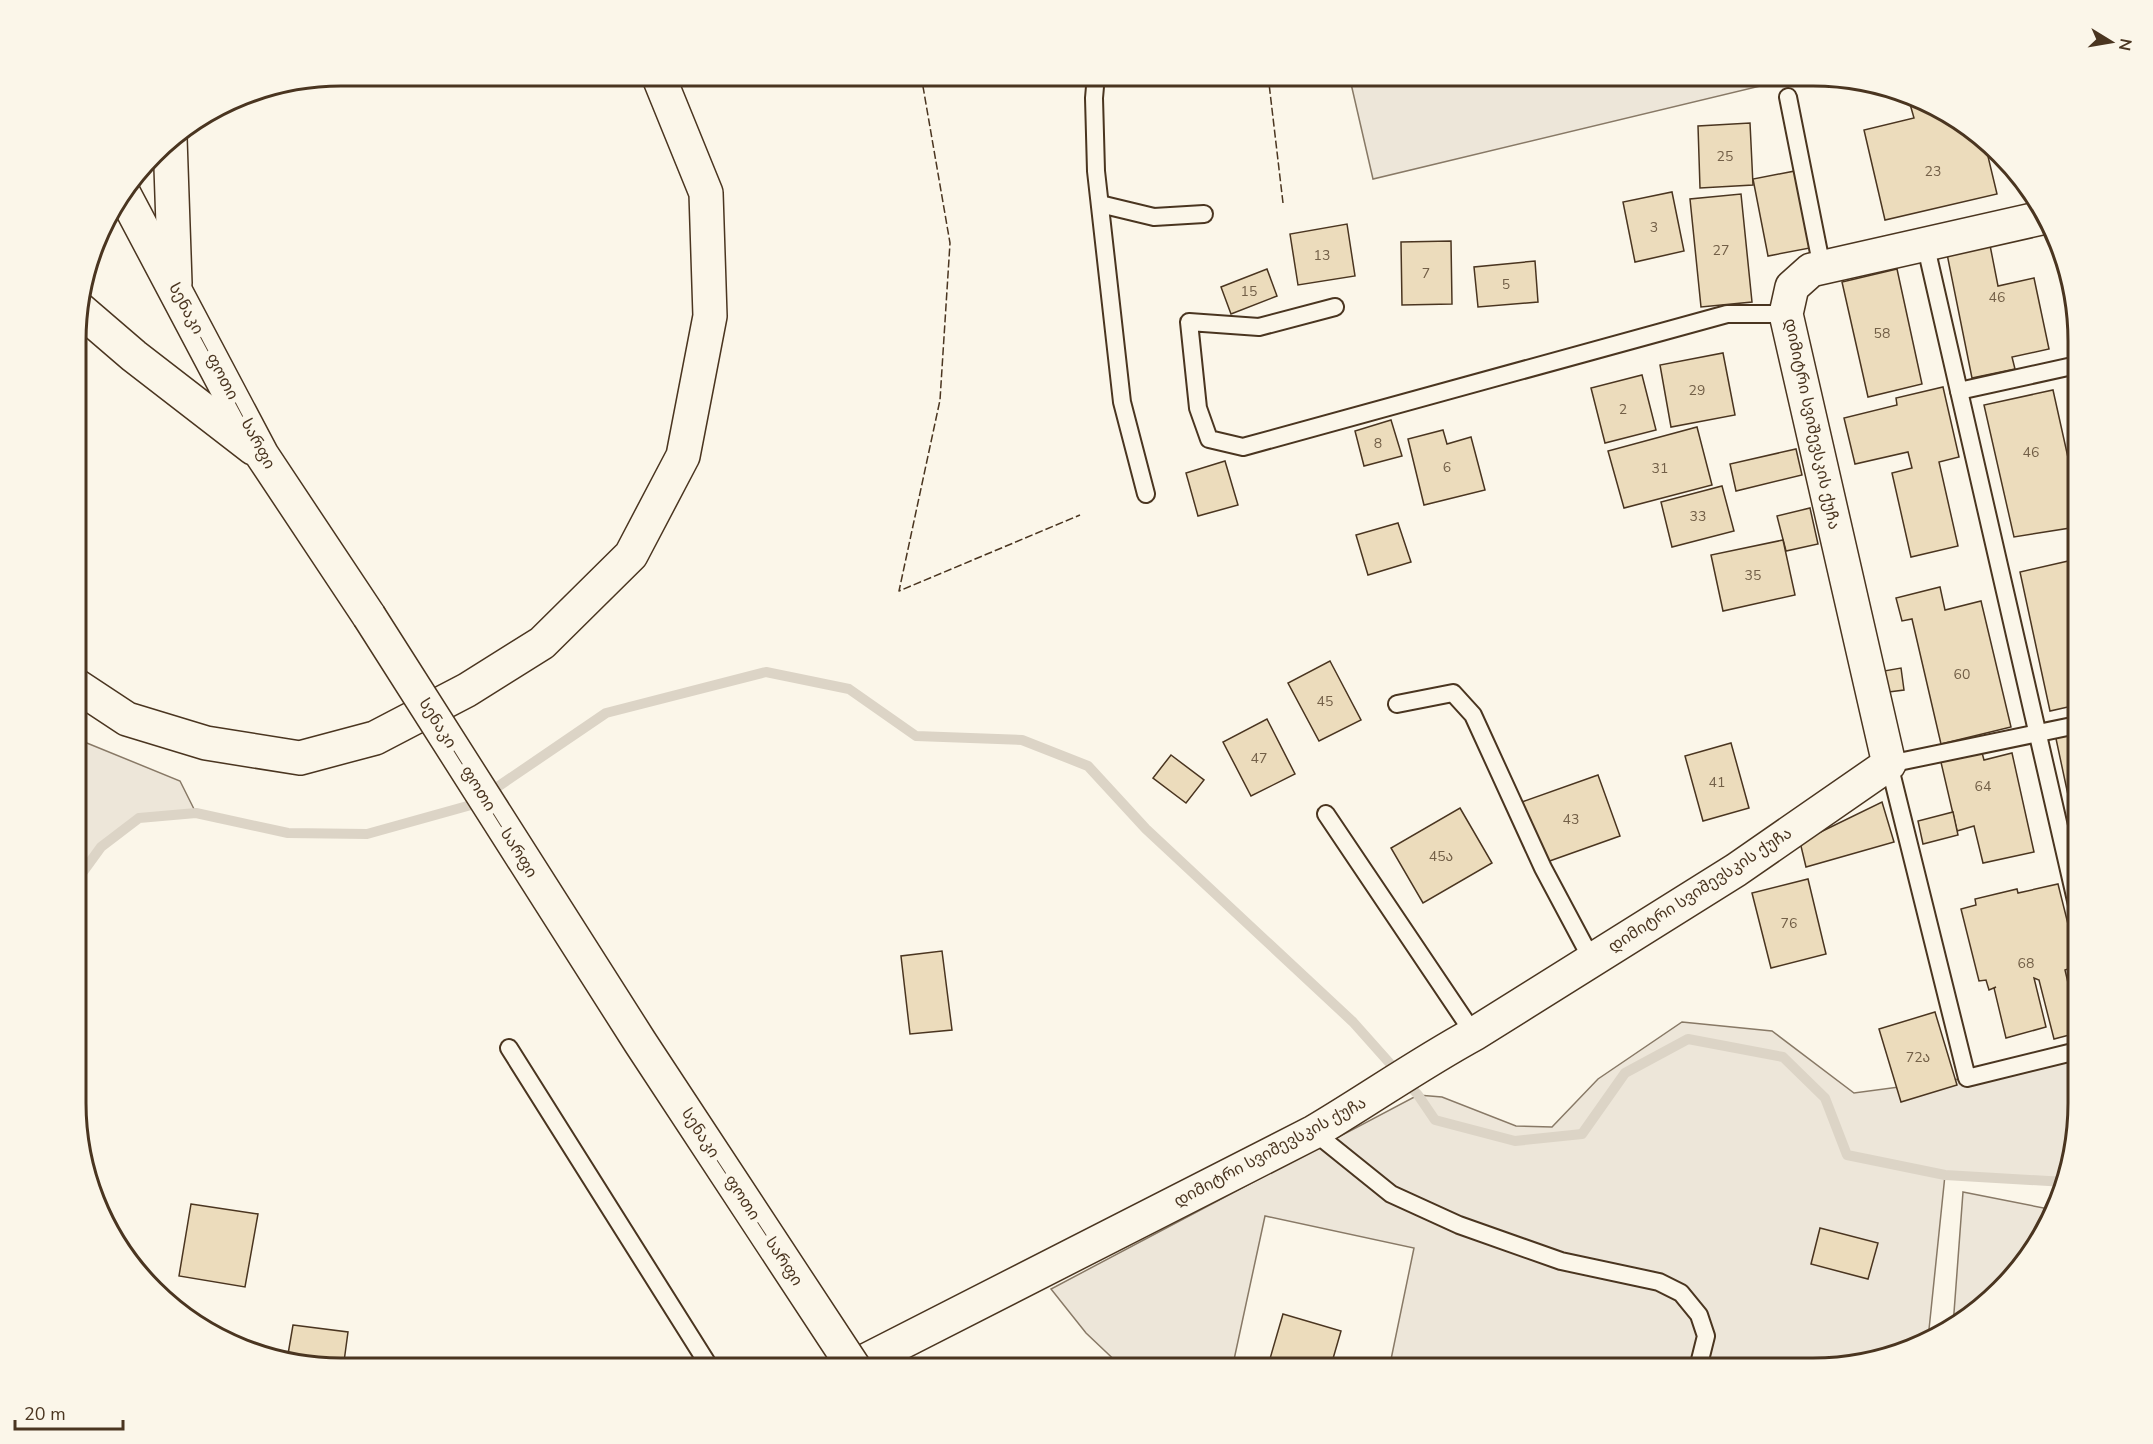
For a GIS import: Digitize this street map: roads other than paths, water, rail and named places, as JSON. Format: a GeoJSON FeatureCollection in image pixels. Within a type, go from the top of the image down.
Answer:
{"type":"FeatureCollection","features":[{"type":"Feature","properties":{"kind":"main road"},"geometry":{"type":"LineString","coordinates":[[86,692],[127,720],[206,743],[300,758],[375,738],[467,690],[542,643],[631,555],[683,456],[710,316],[706,193],[662,86]]}},
{"type":"Feature","properties":{"kind":"main road"},"geometry":{"type":"LineString","coordinates":[[170,150],[175,291]]}},
{"type":"Feature","properties":{"kind":"main road","name":"სენაკი — ფოთი — სარფი"},"geometry":{"type":"LineString","coordinates":[[127,200],[262,455],[369,616],[639,1042],[848,1358]]}},
{"type":"Feature","properties":{"kind":"main road","name":"დიმიტრი სვიშევსკის ქუჩა"},"geometry":{"type":"LineString","coordinates":[[871,1358],[1314,1132],[1736,870],[1889,764],[1786,314],[1792,287],[1811,270],[2036,219]]}},
{"type":"Feature","properties":{"kind":"main road"},"geometry":{"type":"LineString","coordinates":[[87,316],[134,356],[262,455]]}},
{"type":"Feature","properties":{"kind":"lane"},"geometry":{"type":"LineString","coordinates":[[1095,86],[1096,171],[1122,402],[1146,494]]}},
{"type":"Feature","properties":{"kind":"lane"},"geometry":{"type":"LineString","coordinates":[[1788,98],[1822,268]]}},
{"type":"Feature","properties":{"kind":"lane"},"geometry":{"type":"LineString","coordinates":[[1100,204],[1154,217],[1204,214]]}},
{"type":"Feature","properties":{"kind":"lane"},"geometry":{"type":"LineString","coordinates":[[1925,243],[2068,863]]}},
{"type":"Feature","properties":{"kind":"lane"},"geometry":{"type":"LineString","coordinates":[[1335,307],[1259,327],[1189,322],[1198,408],[1209,440],[1243,447],[1727,314],[1786,314]]}},
{"type":"Feature","properties":{"kind":"lane"},"geometry":{"type":"LineString","coordinates":[[1959,392],[2068,367]]}},
{"type":"Feature","properties":{"kind":"lane"},"geometry":{"type":"LineString","coordinates":[[1397,704],[1453,693],[1473,715],[1543,868],[1592,960]]}},
{"type":"Feature","properties":{"kind":"lane"},"geometry":{"type":"LineString","coordinates":[[2068,728],[1889,764],[1967,1078],[2068,1053]]}},
{"type":"Feature","properties":{"kind":"lane"},"geometry":{"type":"LineString","coordinates":[[1326,814],[1474,1034]]}},
{"type":"Feature","properties":{"kind":"lane"},"geometry":{"type":"LineString","coordinates":[[509,1048],[704,1358]]}},
{"type":"Feature","properties":{"kind":"lane"},"geometry":{"type":"LineString","coordinates":[[1314,1132],[1391,1194],[1459,1225],[1561,1261],[1659,1282],[1681,1293],[1700,1315],[1706,1336],[1700,1358]]}},
{"type":"Feature","properties":{"kind":"waterway"},"geometry":{"type":"LineString","coordinates":[[86,868],[101,847],[139,818],[196,813],[288,833],[367,834],[471,805],[606,713],[766,672],[849,689],[916,736],[1022,740],[1088,766],[1146,829],[1353,1022],[1418,1095],[1435,1120],[1515,1141],[1582,1134],[1625,1073],[1688,1039],[1783,1057],[1825,1098],[1847,1155],[1945,1175],[2055,1181]]}}]}
